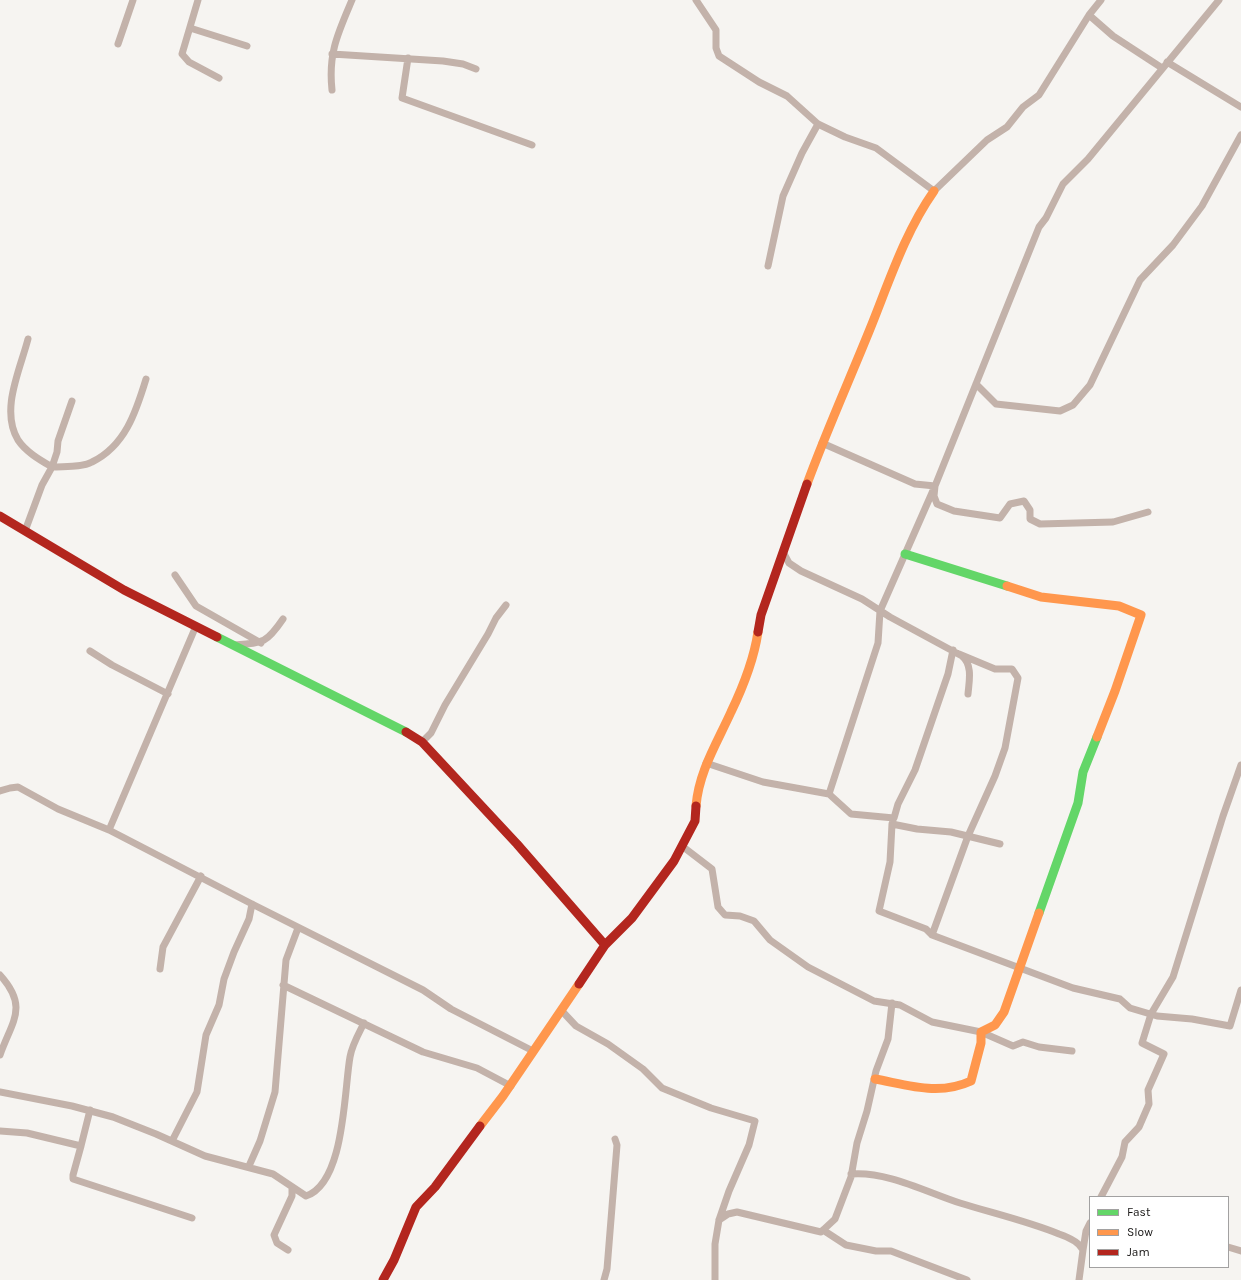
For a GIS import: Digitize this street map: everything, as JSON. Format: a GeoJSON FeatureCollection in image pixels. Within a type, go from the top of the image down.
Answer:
{"type":"FeatureCollection","features":[{"type":"Feature","properties":{"kind":"street"},"geometry":{"type":"LineString","coordinates":[[118,44],[134,0]]}},
{"type":"Feature","properties":{"kind":"street"},"geometry":{"type":"LineString","coordinates":[[198,0],[182,54],[190,62],[219,78]]}},
{"type":"Feature","properties":{"kind":"street"},"geometry":{"type":"LineString","coordinates":[[332,90],[330,73],[332,54],[339,29],[352,0]]}},
{"type":"Feature","properties":{"kind":"street"},"geometry":{"type":"LineString","coordinates":[[696,0],[716,30],[716,48],[719,56],[759,82],[787,96],[818,124],[845,137],[876,148],[934,191]]}},
{"type":"Feature","properties":{"kind":"street"},"geometry":{"type":"LineString","coordinates":[[383,1280],[394,1260],[416,1207],[435,1187],[510,1086],[605,945],[632,918],[674,861],[695,821],[697,793],[706,763],[731,712],[748,671],[757,639],[761,615],[822,443],[846,389],[919,212],[934,191],[987,140],[1007,127],[1023,107],[1038,95],[1089,15],[1101,0]]}},
{"type":"Feature","properties":{"kind":"street"},"geometry":{"type":"LineString","coordinates":[[829,794],[878,643],[880,611],[935,486],[1039,228],[1046,218],[1063,184],[1088,159],[1219,0]]}},
{"type":"Feature","properties":{"kind":"street"},"geometry":{"type":"LineString","coordinates":[[1089,15],[1113,36],[1162,68]]}},
{"type":"Feature","properties":{"kind":"street"},"geometry":{"type":"LineString","coordinates":[[190,28],[247,46]]}},
{"type":"Feature","properties":{"kind":"street"},"geometry":{"type":"LineString","coordinates":[[332,54],[454,62],[476,69]]}},
{"type":"Feature","properties":{"kind":"street"},"geometry":{"type":"LineString","coordinates":[[408,58],[402,98],[532,145]]}},
{"type":"Feature","properties":{"kind":"street"},"geometry":{"type":"LineString","coordinates":[[1167,62],[1241,107]]}},
{"type":"Feature","properties":{"kind":"street"},"geometry":{"type":"LineString","coordinates":[[768,266],[784,196],[802,153],[818,124]]}},
{"type":"Feature","properties":{"kind":"street"},"geometry":{"type":"LineString","coordinates":[[976,384],[996,404],[1060,411],[1073,405],[1090,385],[1140,280],[1173,245],[1202,206],[1241,135]]}},
{"type":"Feature","properties":{"kind":"street"},"geometry":{"type":"LineString","coordinates":[[28,338],[12,391],[9,415],[11,426],[18,441],[33,455],[52,467],[91,463],[114,445],[128,428],[146,379]]}},
{"type":"Feature","properties":{"kind":"street"},"geometry":{"type":"LineString","coordinates":[[25,531],[42,485],[58,452],[58,441],[72,401]]}},
{"type":"Feature","properties":{"kind":"street"},"geometry":{"type":"LineString","coordinates":[[822,443],[914,484],[935,486]]}},
{"type":"Feature","properties":{"kind":"street"},"geometry":{"type":"LineString","coordinates":[[935,486],[934,496],[938,504],[950,510],[1000,518],[1010,504],[1024,501],[1030,510],[1030,519],[1040,524],[1113,522],[1148,512]]}},
{"type":"Feature","properties":{"kind":"street"},"geometry":{"type":"LineString","coordinates":[[0,516],[113,584],[408,733],[422,742],[517,844],[605,945]]}},
{"type":"Feature","properties":{"kind":"street"},"geometry":{"type":"LineString","coordinates":[[783,552],[789,563],[801,571],[845,590],[965,658],[969,666],[968,694]]}},
{"type":"Feature","properties":{"kind":"street"},"geometry":{"type":"LineString","coordinates":[[905,554],[1041,597],[1119,606],[1140,615],[1115,691],[1083,772],[1078,803],[1004,1012],[998,1022],[989,1030],[981,1032]]}},
{"type":"Feature","properties":{"kind":"street"},"geometry":{"type":"LineString","coordinates":[[779,565],[789,563]]}},
{"type":"Feature","properties":{"kind":"street"},"geometry":{"type":"LineString","coordinates":[[175,576],[196,606],[261,643]]}},
{"type":"Feature","properties":{"kind":"street"},"geometry":{"type":"LineString","coordinates":[[422,742],[431,733],[451,694],[488,634],[496,618],[506,605]]}},
{"type":"Feature","properties":{"kind":"street"},"geometry":{"type":"LineString","coordinates":[[233,645],[261,643],[272,635],[283,619]]}},
{"type":"Feature","properties":{"kind":"street"},"geometry":{"type":"LineString","coordinates":[[109,830],[196,626]]}},
{"type":"Feature","properties":{"kind":"street"},"geometry":{"type":"LineString","coordinates":[[90,651],[112,665],[168,694]]}},
{"type":"Feature","properties":{"kind":"street"},"geometry":{"type":"LineString","coordinates":[[956,652],[915,770],[898,804],[893,821],[890,862],[879,911],[926,929],[932,935],[1019,968],[1073,988],[1120,999],[1130,1008],[1151,1014],[1230,1026],[1241,990]]}},
{"type":"Feature","properties":{"kind":"street"},"geometry":{"type":"LineString","coordinates":[[932,935],[968,836],[1006,748],[1018,678],[1012,669],[995,668],[956,652]]}},
{"type":"Feature","properties":{"kind":"street"},"geometry":{"type":"LineString","coordinates":[[706,763],[763,782],[829,794],[851,814],[893,821],[917,829],[951,832],[1000,844]]}},
{"type":"Feature","properties":{"kind":"street"},"geometry":{"type":"LineString","coordinates":[[1102,1196],[1122,1157],[1125,1142],[1139,1127],[1150,1104],[1148,1090],[1164,1054],[1142,1043],[1151,1014],[1173,977],[1223,816],[1241,765]]}},
{"type":"Feature","properties":{"kind":"street"},"geometry":{"type":"LineString","coordinates":[[0,791],[18,787],[58,809],[109,830],[201,876],[298,928],[425,991],[452,1010],[533,1051]]}},
{"type":"Feature","properties":{"kind":"street"},"geometry":{"type":"LineString","coordinates":[[682,846],[712,869],[718,907],[725,915],[740,916],[754,921],[770,940],[808,967],[874,1001],[900,1004],[932,1022],[981,1032],[1013,1046],[1023,1042],[1039,1047],[1072,1051]]}},
{"type":"Feature","properties":{"kind":"street"},"geometry":{"type":"LineString","coordinates":[[160,969],[163,947],[201,876]]}},
{"type":"Feature","properties":{"kind":"street"},"geometry":{"type":"LineString","coordinates":[[172,1141],[196,1092],[206,1035],[219,1005],[224,979],[249,919],[252,904]]}},
{"type":"Feature","properties":{"kind":"street"},"geometry":{"type":"LineString","coordinates":[[249,1166],[260,1141],[275,1092],[283,984],[287,954],[298,928]]}},
{"type":"Feature","properties":{"kind":"street"},"geometry":{"type":"LineString","coordinates":[[0,975],[14,995],[18,1009],[0,1055]]}},
{"type":"Feature","properties":{"kind":"street"},"geometry":{"type":"LineString","coordinates":[[283,984],[426,1053],[477,1068],[510,1086]]}},
{"type":"Feature","properties":{"kind":"street"},"geometry":{"type":"LineString","coordinates":[[719,1220],[728,1214],[737,1212],[821,1232],[835,1219],[851,1174],[857,1144],[888,1039],[892,1004]]}},
{"type":"Feature","properties":{"kind":"street"},"geometry":{"type":"LineString","coordinates":[[561,1010],[576,1026],[608,1044],[643,1069],[662,1088],[711,1108],[755,1121],[749,1145],[729,1191],[719,1220],[715,1244],[715,1280]]}},
{"type":"Feature","properties":{"kind":"street"},"geometry":{"type":"LineString","coordinates":[[0,1092],[90,1110],[218,1160],[249,1166],[279,1177],[306,1196],[312,1194],[329,1172],[334,1160],[342,1124],[350,1055],[364,1022]]}},
{"type":"Feature","properties":{"kind":"street"},"geometry":{"type":"LineString","coordinates":[[875,1079],[907,1086],[937,1089],[963,1086],[971,1081],[982,1043],[981,1032]]}},
{"type":"Feature","properties":{"kind":"street"},"geometry":{"type":"LineString","coordinates":[[90,1110],[73,1179],[192,1218]]}},
{"type":"Feature","properties":{"kind":"street"},"geometry":{"type":"LineString","coordinates":[[0,1130],[27,1133],[81,1146]]}},
{"type":"Feature","properties":{"kind":"street"},"geometry":{"type":"LineString","coordinates":[[604,1280],[607,1269],[617,1146],[615,1139]]}},
{"type":"Feature","properties":{"kind":"street"},"geometry":{"type":"LineString","coordinates":[[851,1174],[860,1173],[925,1189],[958,1202],[1059,1234],[1080,1244],[1084,1250]]}},
{"type":"Feature","properties":{"kind":"street"},"geometry":{"type":"LineString","coordinates":[[288,1250],[277,1243],[274,1235],[292,1196],[292,1187]]}},
{"type":"Feature","properties":{"kind":"street"},"geometry":{"type":"LineString","coordinates":[[292,1196],[300,1193]]}},
{"type":"Feature","properties":{"kind":"street"},"geometry":{"type":"LineString","coordinates":[[1078,1280],[1086,1231],[1089,1225]]}},
{"type":"Feature","properties":{"kind":"street"},"geometry":{"type":"LineString","coordinates":[[823,1230],[846,1245],[876,1251],[891,1251],[967,1280]]}},
{"type":"Feature","properties":{"kind":"street"},"geometry":{"type":"LineString","coordinates":[[1229,1247],[1241,1251]]}},
{"type":"Feature","properties":{"kind":"traffic: fast"},"geometry":{"type":"LineString","coordinates":[[905,554],[1007,586]]}},
{"type":"Feature","properties":{"kind":"traffic: fast"},"geometry":{"type":"LineString","coordinates":[[217,637],[406,732]]}},
{"type":"Feature","properties":{"kind":"traffic: fast"},"geometry":{"type":"LineString","coordinates":[[1039,913],[1078,803],[1083,772],[1097,737]]}},
{"type":"Feature","properties":{"kind":"traffic: slow"},"geometry":{"type":"LineString","coordinates":[[807,484],[898,258],[914,223],[934,191]]}},
{"type":"Feature","properties":{"kind":"traffic: slow"},"geometry":{"type":"LineString","coordinates":[[1007,586],[1041,597],[1119,606],[1141,615],[1115,691],[1097,737]]}},
{"type":"Feature","properties":{"kind":"traffic: slow"},"geometry":{"type":"LineString","coordinates":[[696,806],[705,769],[744,683],[751,663],[758,632]]}},
{"type":"Feature","properties":{"kind":"traffic: slow"},"geometry":{"type":"LineString","coordinates":[[875,1079],[935,1089],[947,1088],[971,1081],[981,1043],[981,1032],[995,1025],[1004,1012],[1039,913]]}},
{"type":"Feature","properties":{"kind":"traffic: slow"},"geometry":{"type":"LineString","coordinates":[[480,1126],[503,1096],[579,984]]}},
{"type":"Feature","properties":{"kind":"traffic: jam"},"geometry":{"type":"LineString","coordinates":[[758,632],[761,615],[807,484]]}},
{"type":"Feature","properties":{"kind":"traffic: jam"},"geometry":{"type":"LineString","coordinates":[[0,516],[124,590],[217,637]]}},
{"type":"Feature","properties":{"kind":"traffic: jam"},"geometry":{"type":"LineString","coordinates":[[406,732],[422,742],[517,844],[605,945]]}},
{"type":"Feature","properties":{"kind":"traffic: jam"},"geometry":{"type":"LineString","coordinates":[[579,984],[605,945],[632,918],[674,861],[695,821],[696,806]]}},
{"type":"Feature","properties":{"kind":"traffic: jam"},"geometry":{"type":"LineString","coordinates":[[383,1280],[394,1260],[416,1207],[435,1187],[480,1126]]}}]}
